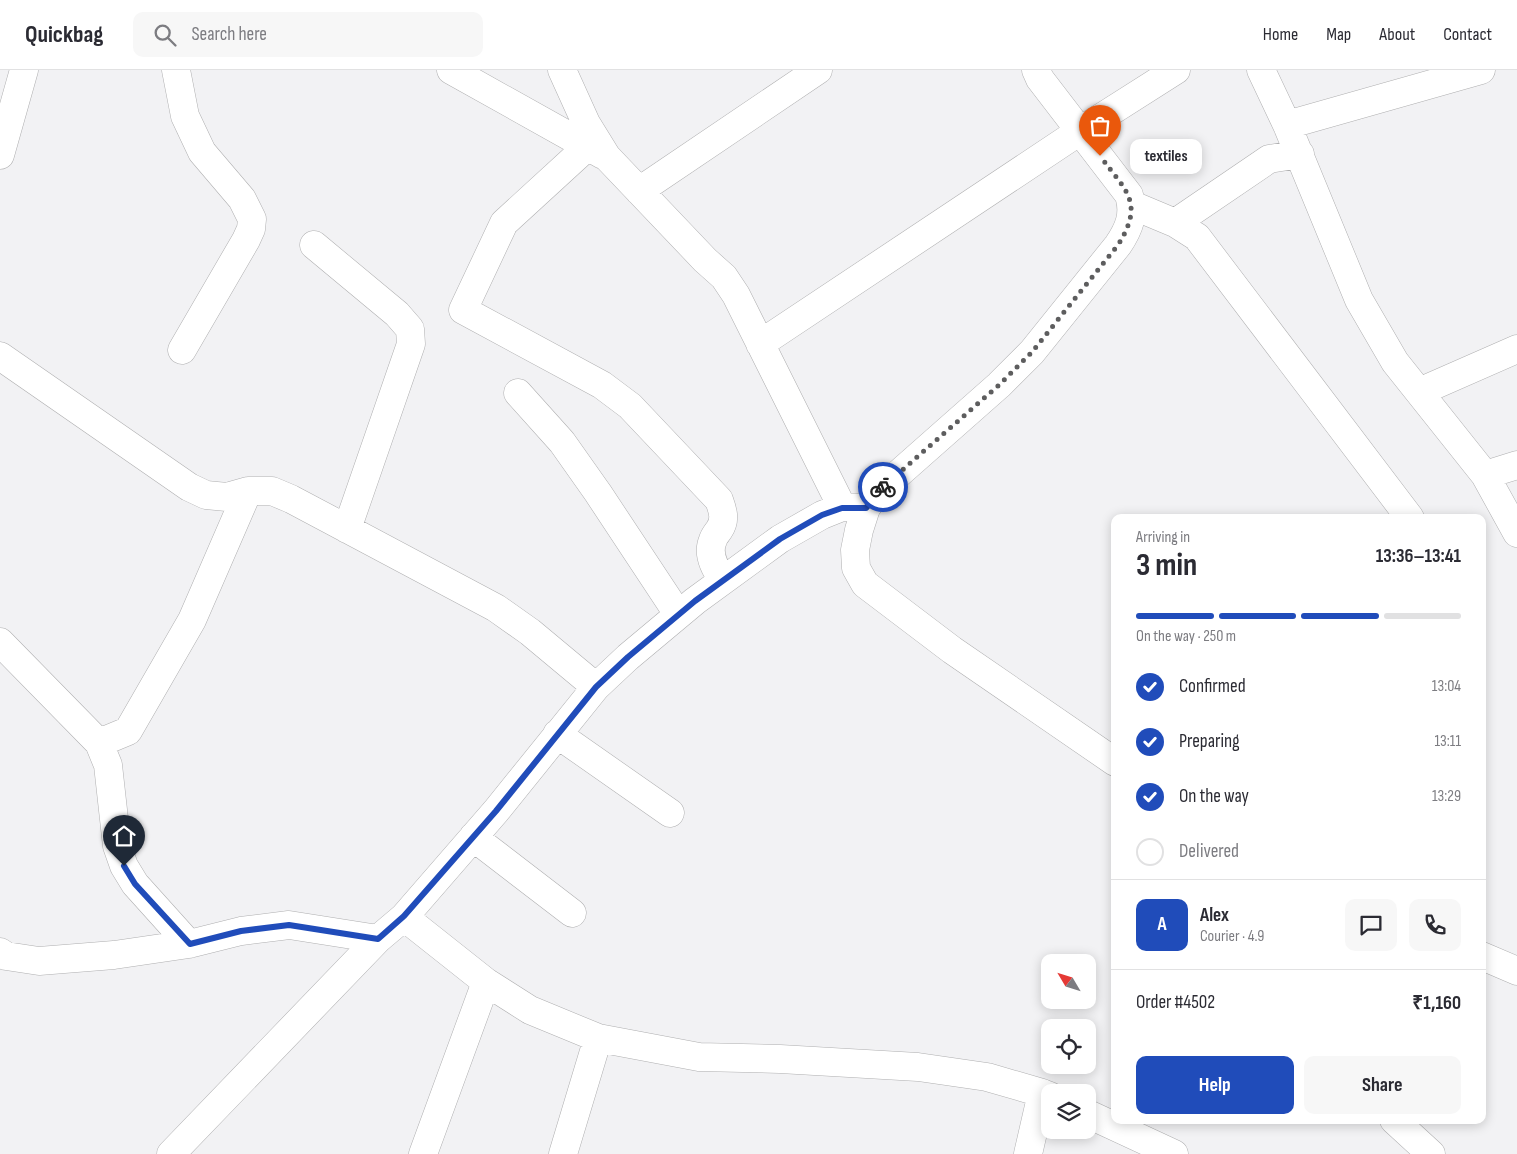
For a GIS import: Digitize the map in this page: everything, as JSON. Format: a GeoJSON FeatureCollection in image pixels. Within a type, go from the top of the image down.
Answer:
{"type":"FeatureCollection","features":[{"type":"Feature","properties":{"kind":"street"},"geometry":{"type":"LineString","coordinates":[[0,154],[24,70]]}},
{"type":"Feature","properties":{"kind":"street"},"geometry":{"type":"LineString","coordinates":[[176,70],[185,116],[202,152],[242,199],[252,219],[251,229],[246,240],[182,350]]}},
{"type":"Feature","properties":{"kind":"street"},"geometry":{"type":"LineString","coordinates":[[451,70],[597,152],[639,191],[705,260],[724,277],[736,295],[760,344],[854,508],[859,530],[855,550],[856,568],[865,584],[952,650],[1111,759]]}},
{"type":"Feature","properties":{"kind":"street"},"geometry":{"type":"LineString","coordinates":[[562,70],[597,152]]}},
{"type":"Feature","properties":{"kind":"street"},"geometry":{"type":"LineString","coordinates":[[639,191],[818,70]]}},
{"type":"Feature","properties":{"kind":"street"},"geometry":{"type":"LineString","coordinates":[[171,1154],[378,939],[404,916],[496,811],[596,687],[678,614],[780,539],[822,515],[854,508],[879,491],[999,385],[1032,352],[1118,245],[1128,230],[1132,205],[1129,195],[1040,79],[1036,70]]}},
{"type":"Feature","properties":{"kind":"street"},"geometry":{"type":"LineString","coordinates":[[760,344],[1080,131],[1176,70]]}},
{"type":"Feature","properties":{"kind":"street"},"geometry":{"type":"LineString","coordinates":[[1260,70],[1300,154],[1359,300],[1395,362],[1485,475],[1492,511],[1517,533]]}},
{"type":"Feature","properties":{"kind":"street"},"geometry":{"type":"LineString","coordinates":[[1287,124],[1481,70]]}},
{"type":"Feature","properties":{"kind":"street"},"geometry":{"type":"LineString","coordinates":[[597,152],[504,224],[463,310],[602,385],[630,406],[719,500],[724,513],[721,527],[712,540],[711,554],[716,570],[723,580]]}},
{"type":"Feature","properties":{"kind":"street"},"geometry":{"type":"LineString","coordinates":[[1175,222],[1269,159],[1300,154]]}},
{"type":"Feature","properties":{"kind":"street"},"geometry":{"type":"LineString","coordinates":[[1132,205],[1175,222],[1198,237],[1407,514]]}},
{"type":"Feature","properties":{"kind":"street"},"geometry":{"type":"LineString","coordinates":[[314,245],[397,314],[410,329],[410,344],[347,528]]}},
{"type":"Feature","properties":{"kind":"street"},"geometry":{"type":"LineString","coordinates":[[1419,392],[1517,349]]}},
{"type":"Feature","properties":{"kind":"street"},"geometry":{"type":"LineString","coordinates":[[5,365],[189,488],[206,495],[227,496],[248,491],[272,491],[347,528],[496,608],[530,632],[596,687]]}},
{"type":"Feature","properties":{"kind":"street"},"geometry":{"type":"LineString","coordinates":[[518,393],[562,442],[678,614]]}},
{"type":"Feature","properties":{"kind":"street"},"geometry":{"type":"LineString","coordinates":[[1485,475],[1517,465]]}},
{"type":"Feature","properties":{"kind":"street"},"geometry":{"type":"LineString","coordinates":[[99,743],[128,731],[192,620],[248,491]]}},
{"type":"Feature","properties":{"kind":"street"},"geometry":{"type":"LineString","coordinates":[[0,642],[99,743],[108,765],[117,846],[124,866],[135,884],[190,944]]}},
{"type":"Feature","properties":{"kind":"street"},"geometry":{"type":"LineString","coordinates":[[557,734],[670,813]]}},
{"type":"Feature","properties":{"kind":"street"},"geometry":{"type":"LineString","coordinates":[[473,837],[572,914]]}},
{"type":"Feature","properties":{"kind":"street"},"geometry":{"type":"LineString","coordinates":[[404,916],[486,982],[530,1010],[598,1038],[699,1057],[918,1066],[987,1077],[1041,1093]]}},
{"type":"Feature","properties":{"kind":"street"},"geometry":{"type":"LineString","coordinates":[[0,952],[6,956],[39,961],[114,955],[190,944],[241,931],[289,925],[378,939]]}},
{"type":"Feature","properties":{"kind":"street"},"geometry":{"type":"LineString","coordinates":[[1486,958],[1517,971]]}},
{"type":"Feature","properties":{"kind":"street"},"geometry":{"type":"LineString","coordinates":[[423,1154],[486,982]]}},
{"type":"Feature","properties":{"kind":"street"},"geometry":{"type":"LineString","coordinates":[[562,1154],[598,1038]]}},
{"type":"Feature","properties":{"kind":"street"},"geometry":{"type":"LineString","coordinates":[[1028,1154],[1041,1111]]}},
{"type":"Feature","properties":{"kind":"street"},"geometry":{"type":"LineString","coordinates":[[1096,1118],[1174,1154]]}},
{"type":"Feature","properties":{"kind":"street"},"geometry":{"type":"LineString","coordinates":[[1398,1124],[1431,1154]]}},
{"type":"Feature","properties":{"kind":"way so far"},"geometry":{"type":"LineString","coordinates":[[883,487],[999,385],[1032,352],[1128,230],[1132,205],[1129,195],[1100,156]]}},
{"type":"Feature","properties":{"kind":"place","name":"textiles"},"geometry":{"type":"Point","coordinates":[1100,156]}},
{"type":"Feature","properties":{"kind":"route"},"geometry":{"type":"LineString","coordinates":[[124,866],[135,884],[190,944],[241,931],[289,925],[378,939],[404,916],[496,811],[596,687],[628,657],[695,601],[780,539],[822,515],[842,508],[866,508],[883,487]]}}]}
